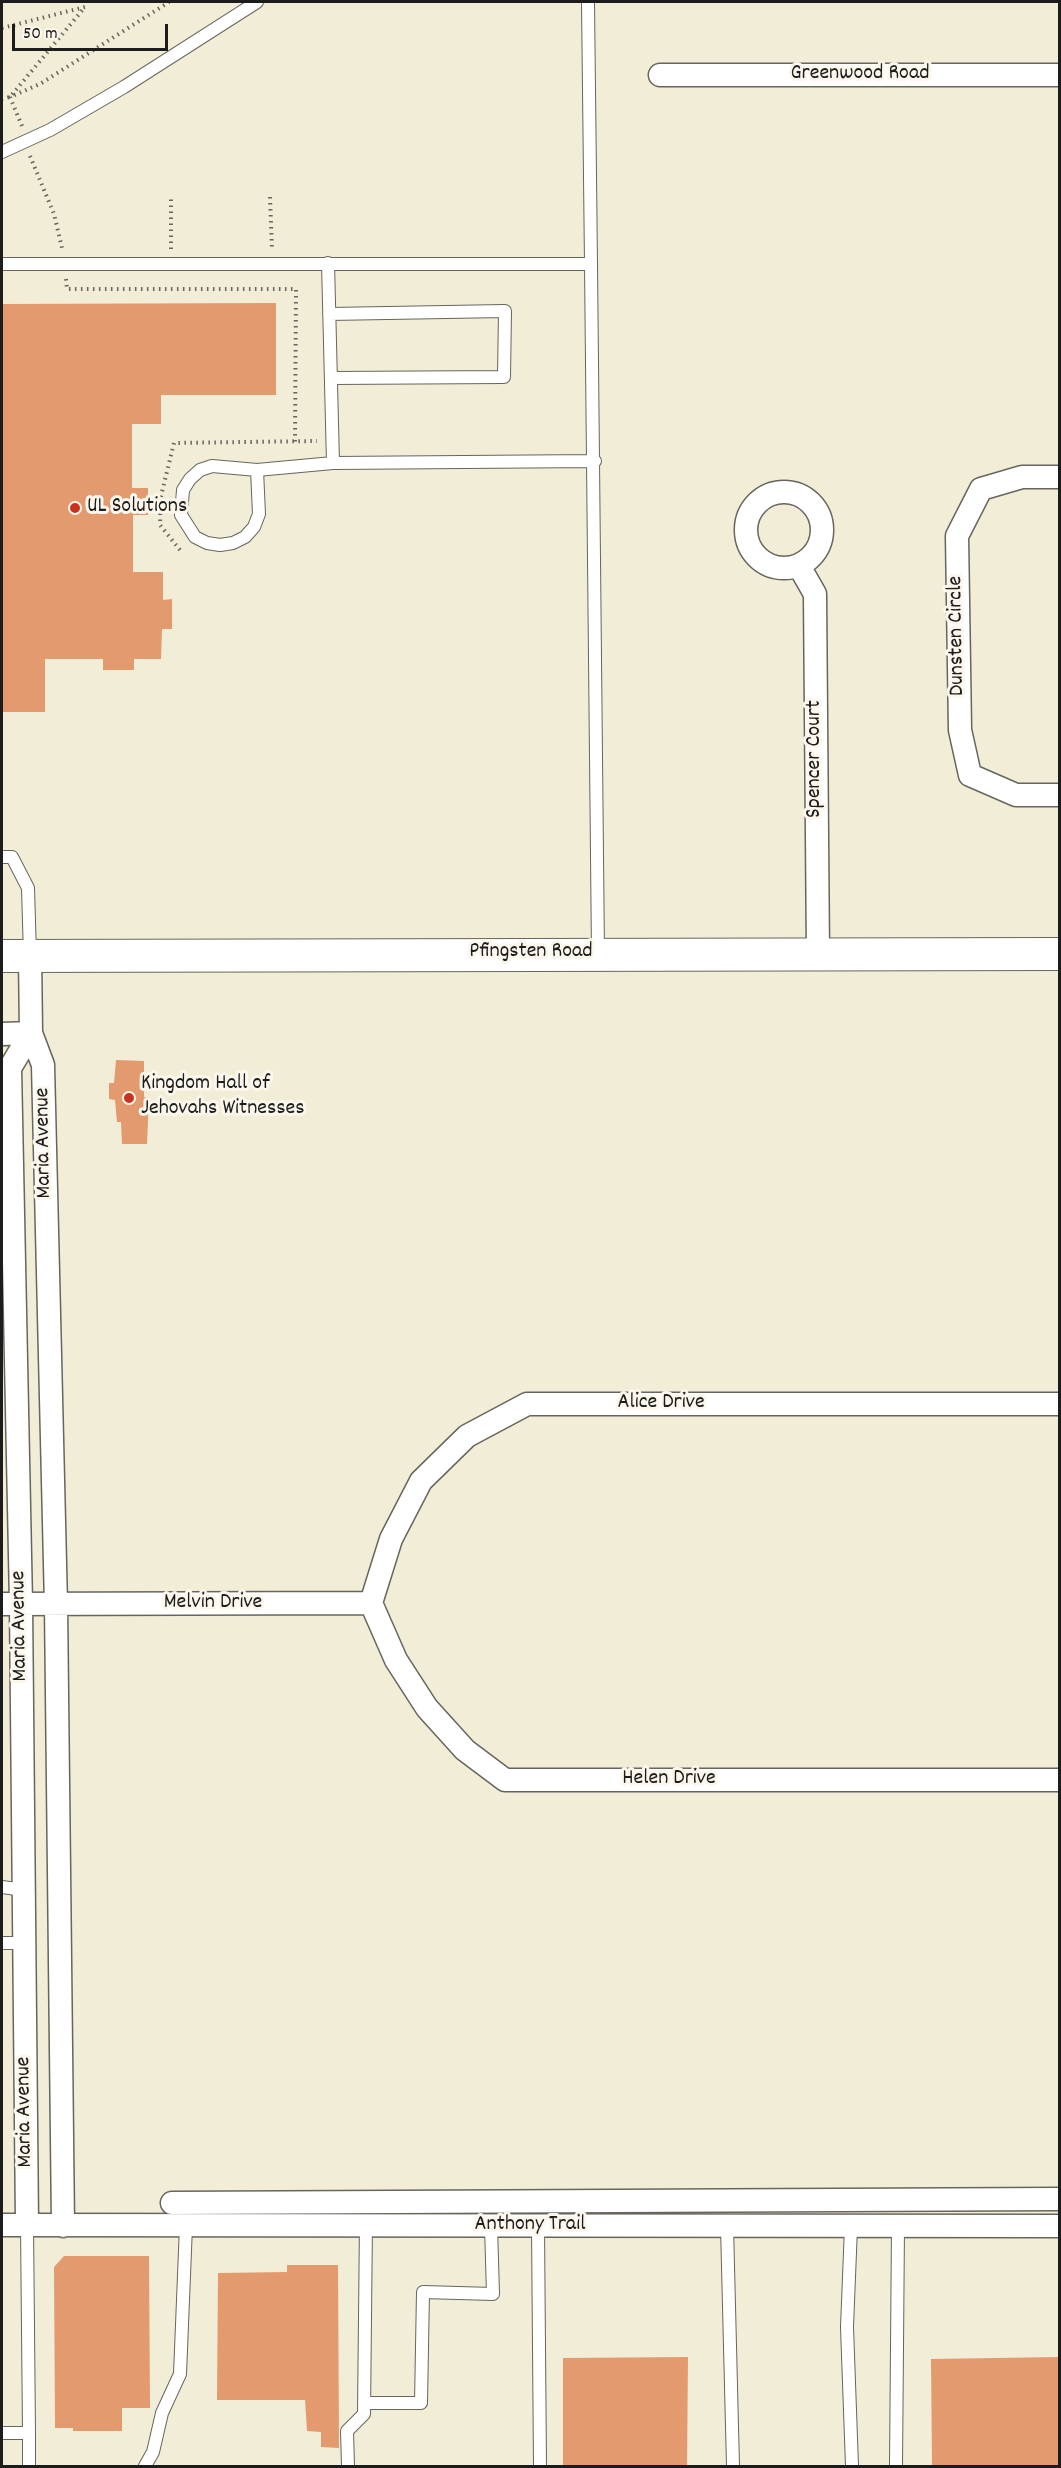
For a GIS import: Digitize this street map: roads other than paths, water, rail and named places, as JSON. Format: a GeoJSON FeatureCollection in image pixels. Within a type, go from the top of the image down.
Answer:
{"type":"FeatureCollection","features":[{"type":"Feature","properties":{"kind":"main road","name":"Pfingsten Road"},"geometry":{"type":"LineString","coordinates":[[16,956],[598,953],[818,956],[1059,954]]}},
{"type":"Feature","properties":{"kind":"street","name":"Greenwood Road"},"geometry":{"type":"LineString","coordinates":[[660,75],[1059,75]]}},
{"type":"Feature","properties":{"kind":"street","name":"Dunsten Circle"},"geometry":{"type":"LineString","coordinates":[[1059,477],[1022,477],[981,489],[957,536],[960,730],[970,775],[1016,795],[1059,795]]}},
{"type":"Feature","properties":{"kind":"street","name":"Spencer Court"},"geometry":{"type":"LineString","coordinates":[[799,566],[815,594],[818,956]]}},
{"type":"Feature","properties":{"kind":"street","name":"Maria Avenue"},"geometry":{"type":"LineString","coordinates":[[16,956],[31,1033],[43,1065],[56,1605],[63,2226]]}},
{"type":"Feature","properties":{"kind":"street","name":"Maria Avenue"},"geometry":{"type":"LineString","coordinates":[[27,2225],[24,1890],[11,1604],[8,1268],[10,1068],[31,1033]]}},
{"type":"Feature","properties":{"kind":"street"},"geometry":{"type":"LineString","coordinates":[[2,1034],[31,1033]]}},
{"type":"Feature","properties":{"kind":"street","name":"Alice Drive"},"geometry":{"type":"LineString","coordinates":[[371,1604],[391,1539],[421,1481],[466,1436],[527,1404],[1059,1404]]}},
{"type":"Feature","properties":{"kind":"street","name":"Melvin Drive"},"geometry":{"type":"LineString","coordinates":[[11,1604],[371,1604]]}},
{"type":"Feature","properties":{"kind":"street","name":"Helen Drive"},"geometry":{"type":"LineString","coordinates":[[371,1604],[396,1660],[427,1708],[465,1750],[505,1780],[1059,1780]]}},
{"type":"Feature","properties":{"kind":"street","name":"Anthony Trail"},"geometry":{"type":"LineString","coordinates":[[172,2203],[1059,2199]]}},
{"type":"Feature","properties":{"kind":"street","name":"Anthony Trail"},"geometry":{"type":"LineString","coordinates":[[2,2225],[1059,2226]]}},
{"type":"Feature","properties":{"kind":"lane"},"geometry":{"type":"LineString","coordinates":[[2,152],[124,87],[257,2]]}},
{"type":"Feature","properties":{"kind":"lane"},"geometry":{"type":"LineString","coordinates":[[588,2],[595,461],[598,953]]}},
{"type":"Feature","properties":{"kind":"lane"},"geometry":{"type":"LineString","coordinates":[[2,264],[171,262],[591,264]]}},
{"type":"Feature","properties":{"kind":"lane"},"geometry":{"type":"LineString","coordinates":[[328,263],[333,463]]}},
{"type":"Feature","properties":{"kind":"lane"},"geometry":{"type":"LineString","coordinates":[[329,314],[505,311],[504,377],[331,378]]}},
{"type":"Feature","properties":{"kind":"lane"},"geometry":{"type":"LineString","coordinates":[[257,470],[259,514],[254,527],[245,537],[233,543],[220,545],[207,543],[195,537],[186,527],[181,515],[183,490],[190,478],[212,466],[257,470],[333,463],[595,461]]}},
{"type":"Feature","properties":{"kind":"lane"},"geometry":{"type":"LineString","coordinates":[[2,857],[12,857],[28,888],[16,956]]}},
{"type":"Feature","properties":{"kind":"lane"},"geometry":{"type":"LineString","coordinates":[[2,1887],[24,1890]]}},
{"type":"Feature","properties":{"kind":"lane"},"geometry":{"type":"LineString","coordinates":[[2,1943],[24,1943]]}},
{"type":"Feature","properties":{"kind":"lane"},"geometry":{"type":"LineString","coordinates":[[348,2466],[347,2431],[364,2414],[366,2202]]}},
{"type":"Feature","properties":{"kind":"lane"},"geometry":{"type":"LineString","coordinates":[[27,2225],[28,2466]]}},
{"type":"Feature","properties":{"kind":"lane"},"geometry":{"type":"LineString","coordinates":[[145,2466],[153,2452],[162,2413],[180,2374],[186,2226]]}},
{"type":"Feature","properties":{"kind":"lane"},"geometry":{"type":"LineString","coordinates":[[364,2403],[421,2403],[423,2292],[493,2294],[491,2226]]}},
{"type":"Feature","properties":{"kind":"lane"},"geometry":{"type":"LineString","coordinates":[[727,2226],[733,2466]]}},
{"type":"Feature","properties":{"kind":"lane"},"geometry":{"type":"LineString","coordinates":[[538,2227],[540,2466]]}},
{"type":"Feature","properties":{"kind":"lane"},"geometry":{"type":"LineString","coordinates":[[851,2227],[847,2327],[852,2466]]}},
{"type":"Feature","properties":{"kind":"lane"},"geometry":{"type":"LineString","coordinates":[[896,2466],[898,2227]]}},
{"type":"Feature","properties":{"kind":"lane"},"geometry":{"type":"LineString","coordinates":[[2,2433],[28,2433]]}},
{"type":"Feature","properties":{"kind":"place","name":"UL Solutions"},"geometry":{"type":"Point","coordinates":[75,508]}},
{"type":"Feature","properties":{"kind":"place","name":"Kingdom Hall of Jehovahs Witnesses"},"geometry":{"type":"Point","coordinates":[129,1098]}}]}
